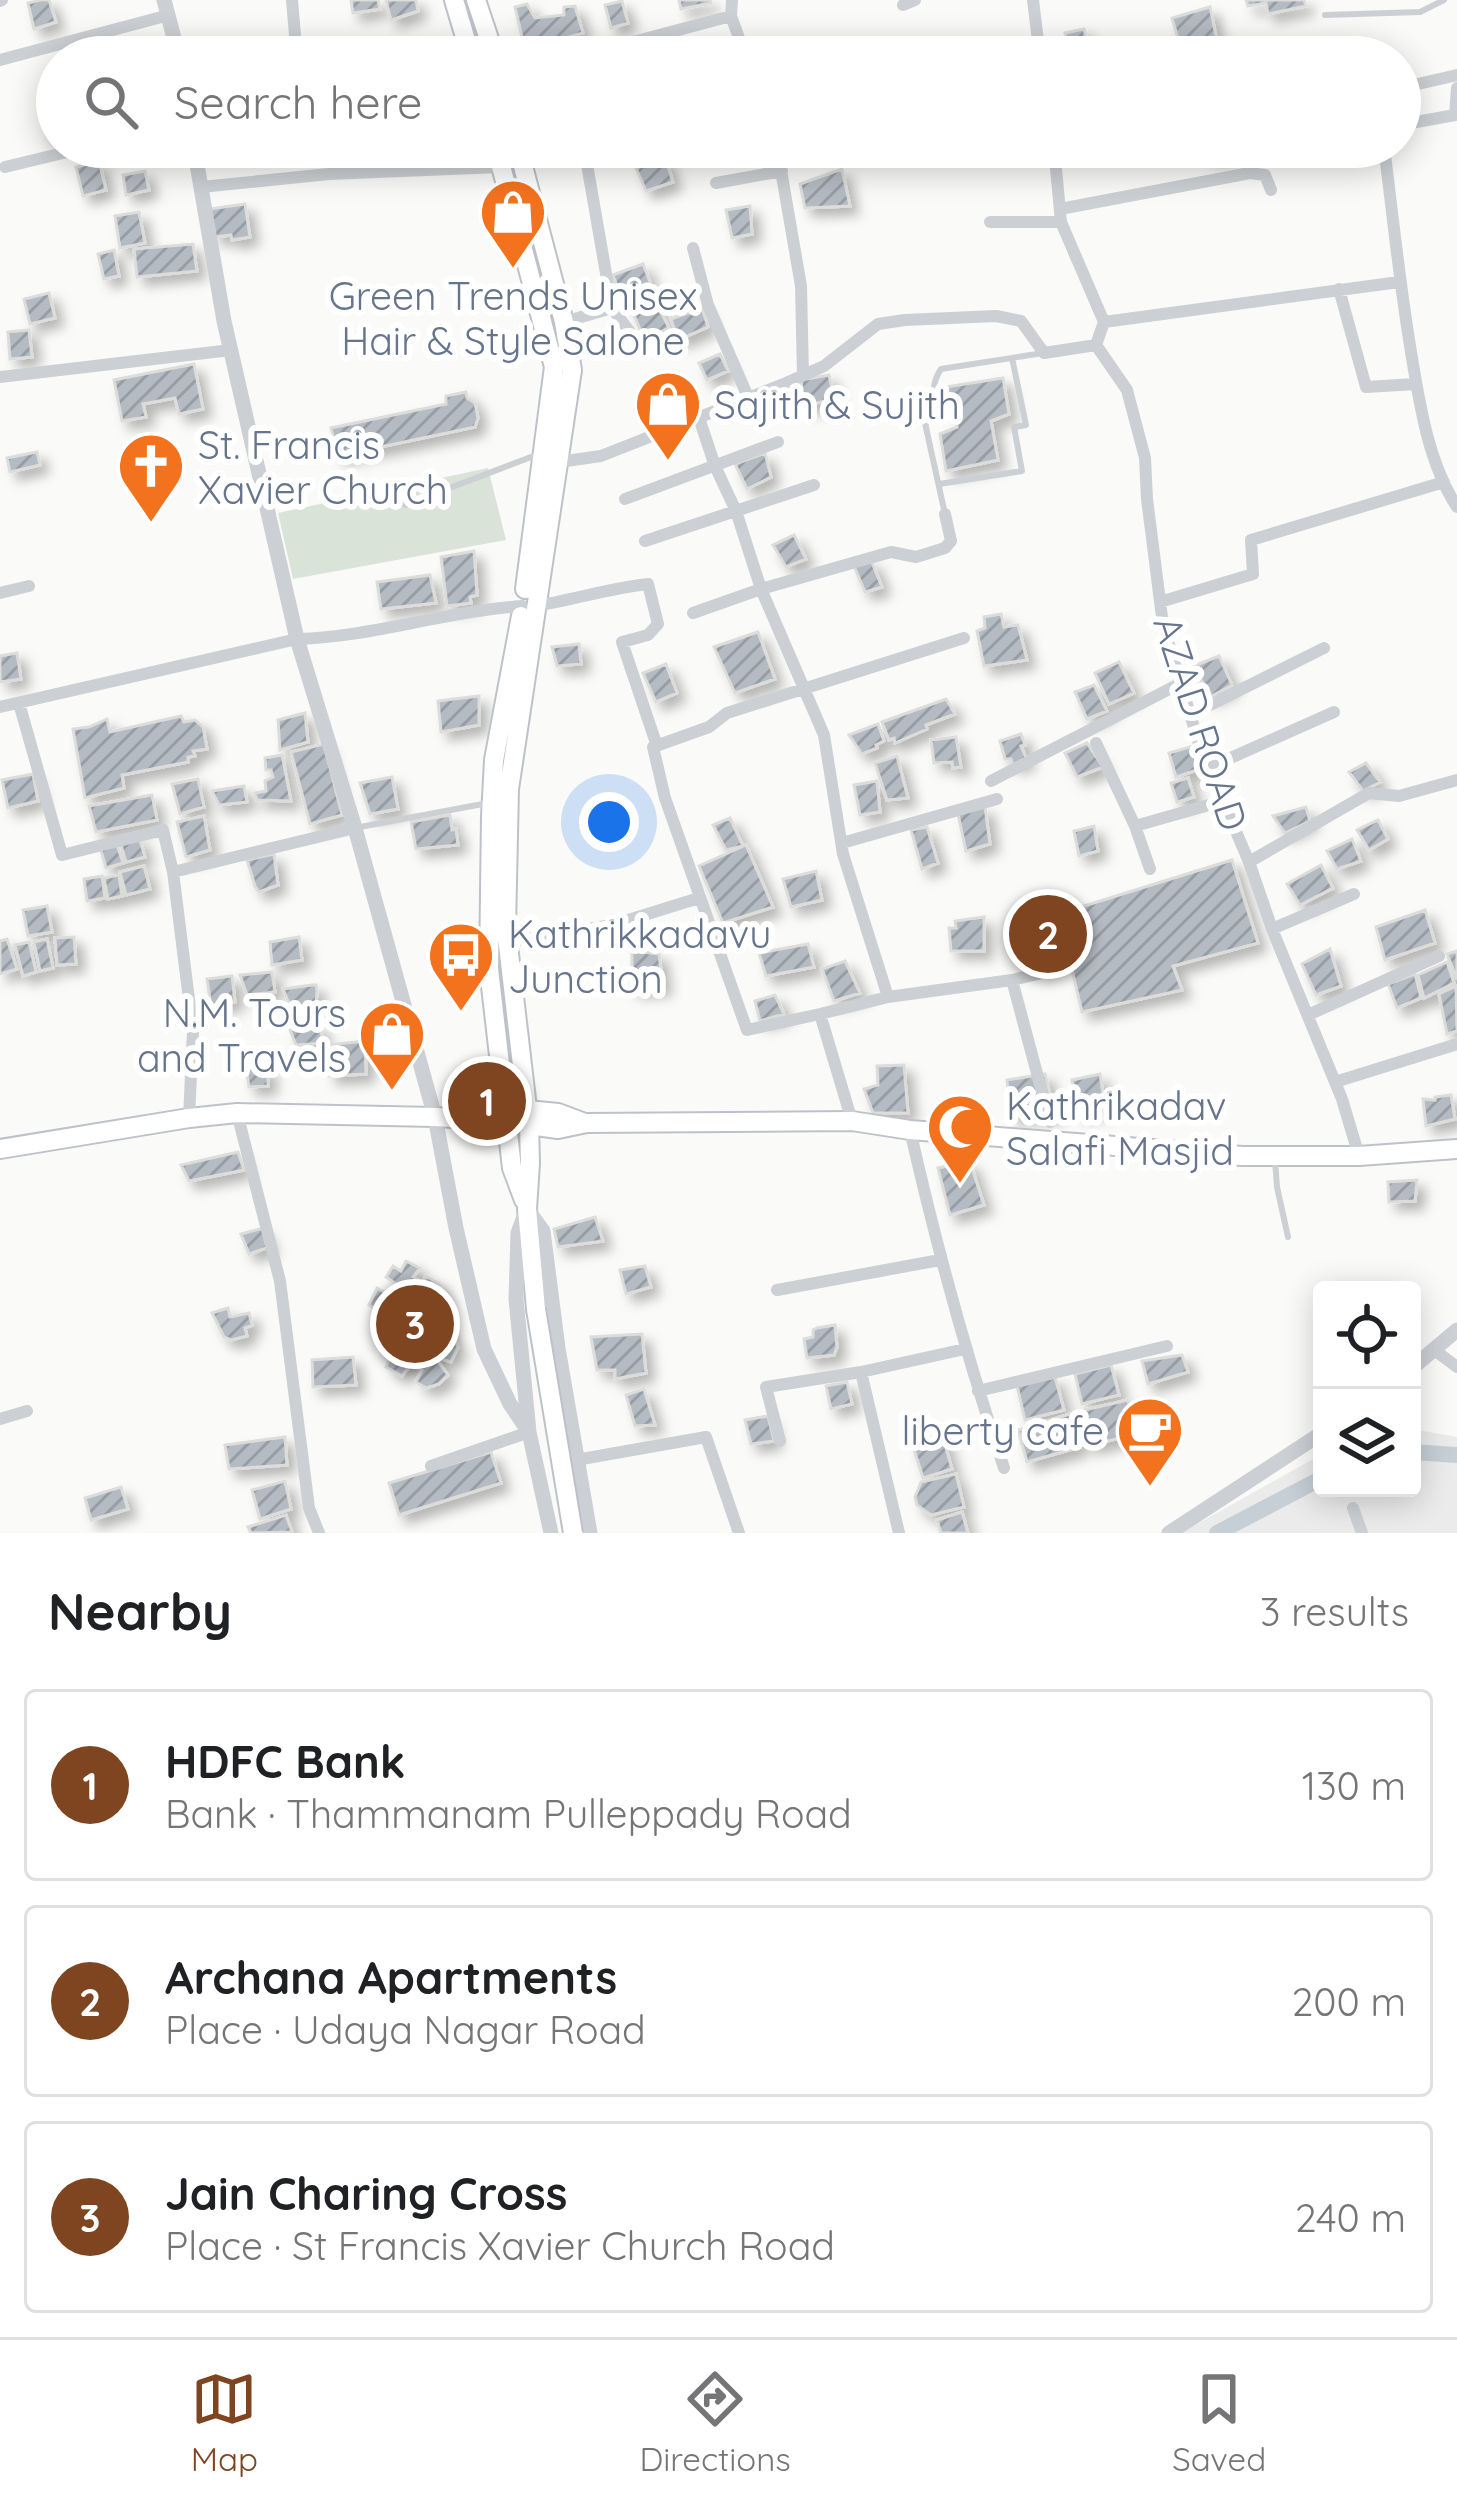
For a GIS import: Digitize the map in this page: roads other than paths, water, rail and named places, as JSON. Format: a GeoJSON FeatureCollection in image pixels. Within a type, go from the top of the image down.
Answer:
{"type":"FeatureCollection","features":[{"type":"Feature","properties":{"kind":"main road"},"geometry":{"type":"LineString","coordinates":[[454,0],[465,36]]}},
{"type":"Feature","properties":{"kind":"main road"},"geometry":{"type":"LineString","coordinates":[[476,0],[488,36]]}},
{"type":"Feature","properties":{"kind":"main road"},"geometry":{"type":"LineString","coordinates":[[501,168],[554,367],[548,460],[509,789],[508,942],[528,1118],[527,1209],[536,1309],[573,1533]]}},
{"type":"Feature","properties":{"kind":"main road"},"geometry":{"type":"LineString","coordinates":[[524,168],[572,370],[548,460]]}},
{"type":"Feature","properties":{"kind":"main road"},"geometry":{"type":"LineString","coordinates":[[527,1209],[512,1168],[490,969],[494,760],[529,606]]}},
{"type":"Feature","properties":{"kind":"main road"},"geometry":{"type":"LineString","coordinates":[[0,1149],[237,1113],[506,1117]]}},
{"type":"Feature","properties":{"kind":"main road"},"geometry":{"type":"LineString","coordinates":[[528,1118],[558,1113],[587,1124],[852,1121],[910,1130],[1242,1156],[1359,1156],[1457,1149]]}},
{"type":"Feature","properties":{"kind":"street"},"geometry":{"type":"LineString","coordinates":[[292,0],[295,36]]}},
{"type":"Feature","properties":{"kind":"street"},"geometry":{"type":"LineString","coordinates":[[732,0],[731,16],[738,36]]}},
{"type":"Feature","properties":{"kind":"street"},"geometry":{"type":"LineString","coordinates":[[1033,0],[1037,36]]}},
{"type":"Feature","properties":{"kind":"street"},"geometry":{"type":"LineString","coordinates":[[77,36],[167,8]]}},
{"type":"Feature","properties":{"kind":"street"},"geometry":{"type":"LineString","coordinates":[[655,36],[731,16]]}},
{"type":"Feature","properties":{"kind":"street"},"geometry":{"type":"LineString","coordinates":[[0,60],[36,49]]}},
{"type":"Feature","properties":{"kind":"street"},"geometry":{"type":"LineString","coordinates":[[1421,83],[1457,75]]}},
{"type":"Feature","properties":{"kind":"street"},"geometry":{"type":"LineString","coordinates":[[1421,122],[1455,116],[1457,88]]}},
{"type":"Feature","properties":{"kind":"street"},"geometry":{"type":"LineString","coordinates":[[5,167],[36,160]]}},
{"type":"Feature","properties":{"kind":"street"},"geometry":{"type":"LineString","coordinates":[[198,168],[231,350],[297,639],[444,1118],[455,1228],[484,1349],[529,1432]]}},
{"type":"Feature","properties":{"kind":"street"},"geometry":{"type":"LineString","coordinates":[[201,187],[389,168]]}},
{"type":"Feature","properties":{"kind":"street"},"geometry":{"type":"LineString","coordinates":[[588,168],[612,308],[639,344]]}},
{"type":"Feature","properties":{"kind":"street"},"geometry":{"type":"LineString","coordinates":[[781,168],[801,286],[803,375]]}},
{"type":"Feature","properties":{"kind":"street"},"geometry":{"type":"LineString","coordinates":[[548,460],[601,456],[699,418],[824,366],[878,324],[996,316],[1021,321],[1044,353],[1096,345],[1104,322],[1060,215],[1056,168]]}},
{"type":"Feature","properties":{"kind":"street"},"geometry":{"type":"LineString","coordinates":[[1386,168],[1416,384],[1428,436],[1457,507]]}},
{"type":"Feature","properties":{"kind":"street"},"geometry":{"type":"LineString","coordinates":[[716,183],[782,171]]}},
{"type":"Feature","properties":{"kind":"street"},"geometry":{"type":"LineString","coordinates":[[990,222],[1060,215],[1250,173],[1265,176],[1270,190]]}},
{"type":"Feature","properties":{"kind":"street"},"geometry":{"type":"LineString","coordinates":[[693,248],[708,305],[748,397]]}},
{"type":"Feature","properties":{"kind":"street"},"geometry":{"type":"LineString","coordinates":[[1104,322],[1399,282]]}},
{"type":"Feature","properties":{"kind":"street"},"geometry":{"type":"LineString","coordinates":[[1339,290],[1366,387],[1416,384]]}},
{"type":"Feature","properties":{"kind":"street"},"geometry":{"type":"LineString","coordinates":[[564,322],[612,308]]}},
{"type":"Feature","properties":{"kind":"street","name":"AZAD ROAD"},"geometry":{"type":"LineString","coordinates":[[1096,345],[1126,390],[1145,458],[1163,625],[1190,716],[1335,1082],[1359,1156]]}},
{"type":"Feature","properties":{"kind":"street"},"geometry":{"type":"LineString","coordinates":[[0,377],[231,350]]}},
{"type":"Feature","properties":{"kind":"street"},"geometry":{"type":"LineString","coordinates":[[699,418],[761,589],[824,735],[842,843],[888,997]]}},
{"type":"Feature","properties":{"kind":"street"},"geometry":{"type":"LineString","coordinates":[[625,499],[778,442]]}},
{"type":"Feature","properties":{"kind":"street"},"geometry":{"type":"LineString","coordinates":[[1160,602],[1252,574],[1251,540],[1444,482]]}},
{"type":"Feature","properties":{"kind":"street"},"geometry":{"type":"LineString","coordinates":[[645,541],[814,485]]}},
{"type":"Feature","properties":{"kind":"street"},"geometry":{"type":"LineString","coordinates":[[693,613],[892,552],[916,556],[945,548],[951,541],[945,514]]}},
{"type":"Feature","properties":{"kind":"street"},"geometry":{"type":"LineString","coordinates":[[0,707],[297,639],[338,638],[487,608],[580,599],[648,584],[658,623],[648,635],[622,642],[657,746]]}},
{"type":"Feature","properties":{"kind":"street"},"geometry":{"type":"LineString","coordinates":[[0,593],[29,586]]}},
{"type":"Feature","properties":{"kind":"street"},"geometry":{"type":"LineString","coordinates":[[964,638],[727,713],[709,728],[653,747],[665,799],[747,1030],[888,997],[1012,980],[1062,968]]}},
{"type":"Feature","properties":{"kind":"street"},"geometry":{"type":"LineString","coordinates":[[1190,716],[1324,648]]}},
{"type":"Feature","properties":{"kind":"street"},"geometry":{"type":"LineString","coordinates":[[991,781],[1181,683]]}},
{"type":"Feature","properties":{"kind":"street"},"geometry":{"type":"LineString","coordinates":[[19,703],[62,855],[163,830],[173,872],[193,1031],[189,1118]]}},
{"type":"Feature","properties":{"kind":"street"},"geometry":{"type":"LineString","coordinates":[[1208,767],[1334,712]]}},
{"type":"Feature","properties":{"kind":"street"},"geometry":{"type":"LineString","coordinates":[[1096,742],[1150,869]]}},
{"type":"Feature","properties":{"kind":"street"},"geometry":{"type":"LineString","coordinates":[[1249,862],[1369,793],[1399,796],[1457,780]]}},
{"type":"Feature","properties":{"kind":"street"},"geometry":{"type":"LineString","coordinates":[[842,843],[997,799]]}},
{"type":"Feature","properties":{"kind":"street"},"geometry":{"type":"LineString","coordinates":[[1135,826],[1223,802]]}},
{"type":"Feature","properties":{"kind":"street"},"geometry":{"type":"LineString","coordinates":[[173,872],[356,828]]}},
{"type":"Feature","properties":{"kind":"street"},"geometry":{"type":"LineString","coordinates":[[1272,928],[1354,894]]}},
{"type":"Feature","properties":{"kind":"street"},"geometry":{"type":"LineString","coordinates":[[508,942],[612,925],[699,898]]}},
{"type":"Feature","properties":{"kind":"street"},"geometry":{"type":"LineString","coordinates":[[1308,1016],[1439,956]]}},
{"type":"Feature","properties":{"kind":"street"},"geometry":{"type":"LineString","coordinates":[[1012,980],[1050,1123]]}},
{"type":"Feature","properties":{"kind":"street"},"geometry":{"type":"LineString","coordinates":[[820,1014],[852,1121]]}},
{"type":"Feature","properties":{"kind":"street"},"geometry":{"type":"LineString","coordinates":[[1335,1082],[1454,1045]]}},
{"type":"Feature","properties":{"kind":"street"},"geometry":{"type":"LineString","coordinates":[[237,1113],[280,1281],[308,1508],[319,1533]]}},
{"type":"Feature","properties":{"kind":"street"},"geometry":{"type":"LineString","coordinates":[[910,1130],[940,1260],[1004,1468]]}},
{"type":"Feature","properties":{"kind":"street"},"geometry":{"type":"LineString","coordinates":[[527,1209],[518,1233],[516,1299],[529,1432],[551,1533]]}},
{"type":"Feature","properties":{"kind":"street"},"geometry":{"type":"LineString","coordinates":[[527,1209],[543,1231],[590,1533]]}},
{"type":"Feature","properties":{"kind":"street"},"geometry":{"type":"LineString","coordinates":[[777,1290],[940,1260]]}},
{"type":"Feature","properties":{"kind":"street"},"geometry":{"type":"LineString","coordinates":[[1421,1360],[1457,1330]]}},
{"type":"Feature","properties":{"kind":"street"},"geometry":{"type":"LineString","coordinates":[[978,1391],[1167,1346]]}},
{"type":"Feature","properties":{"kind":"street"},"geometry":{"type":"LineString","coordinates":[[780,1442],[766,1387],[965,1349]]}},
{"type":"Feature","properties":{"kind":"street"},"geometry":{"type":"LineString","coordinates":[[1433,1349],[1457,1367]]}},
{"type":"Feature","properties":{"kind":"street"},"geometry":{"type":"LineString","coordinates":[[861,1372],[899,1533]]}},
{"type":"Feature","properties":{"kind":"street"},"geometry":{"type":"LineString","coordinates":[[0,1419],[27,1412]]}},
{"type":"Feature","properties":{"kind":"street"},"geometry":{"type":"LineString","coordinates":[[430,1466],[529,1432]]}},
{"type":"Feature","properties":{"kind":"street"},"geometry":{"type":"LineString","coordinates":[[540,1478],[706,1437],[739,1533]]}},
{"type":"Feature","properties":{"kind":"street"},"geometry":{"type":"LineString","coordinates":[[1169,1533],[1313,1439]]}},
{"type":"Feature","properties":{"kind":"street"},"geometry":{"type":"LineString","coordinates":[[1353,1508],[1362,1533]]}},
{"type":"Feature","properties":{"kind":"lane"},"geometry":{"type":"LineString","coordinates":[[1325,14],[1420,12],[1444,0]]}},
{"type":"Feature","properties":{"kind":"lane"},"geometry":{"type":"LineString","coordinates":[[945,514],[925,423],[936,418],[932,388],[941,369],[1044,353]]}},
{"type":"Feature","properties":{"kind":"lane"},"geometry":{"type":"LineString","coordinates":[[939,484],[1022,471],[1013,427],[1025,425],[1012,358]]}},
{"type":"Feature","properties":{"kind":"lane"},"geometry":{"type":"LineString","coordinates":[[405,505],[548,460]]}},
{"type":"Feature","properties":{"kind":"lane"},"geometry":{"type":"LineString","coordinates":[[356,828],[492,802]]}},
{"type":"Feature","properties":{"kind":"lane"},"geometry":{"type":"LineString","coordinates":[[1275,1156],[1288,1237]]}},
{"type":"Feature","properties":{"kind":"waterway"},"geometry":{"type":"LineString","coordinates":[[1421,1453],[1457,1455]]}},
{"type":"Feature","properties":{"kind":"waterway"},"geometry":{"type":"LineString","coordinates":[[1217,1533],[1313,1483]]}},
{"type":"Feature","properties":{"kind":"place","name":"Green Trends Unisex Hair & Style Salone"},"geometry":{"type":"Point","coordinates":[513,271]}},
{"type":"Feature","properties":{"kind":"place","name":"Sajith & Sujith"},"geometry":{"type":"Point","coordinates":[668,463]}},
{"type":"Feature","properties":{"kind":"place","name":"St. Francis Xavier Church"},"geometry":{"type":"Point","coordinates":[151,525]}},
{"type":"Feature","properties":{"kind":"place","name":"Archana Apartments"},"geometry":{"type":"Point","coordinates":[1048,934]}},
{"type":"Feature","properties":{"kind":"place","name":"Kathrikkadavu Junction"},"geometry":{"type":"Point","coordinates":[461,1014]}},
{"type":"Feature","properties":{"kind":"place","name":"N.M. Tours and Travels"},"geometry":{"type":"Point","coordinates":[392,1093]}},
{"type":"Feature","properties":{"kind":"place","name":"HDFC Bank"},"geometry":{"type":"Point","coordinates":[487,1101]}},
{"type":"Feature","properties":{"kind":"place","name":"Kathrikadav Salafi Masjid"},"geometry":{"type":"Point","coordinates":[960,1186]}},
{"type":"Feature","properties":{"kind":"place","name":"Jain Charing Cross"},"geometry":{"type":"Point","coordinates":[415,1324]}},
{"type":"Feature","properties":{"kind":"place","name":"liberty cafe"},"geometry":{"type":"Point","coordinates":[1150,1489]}}]}
